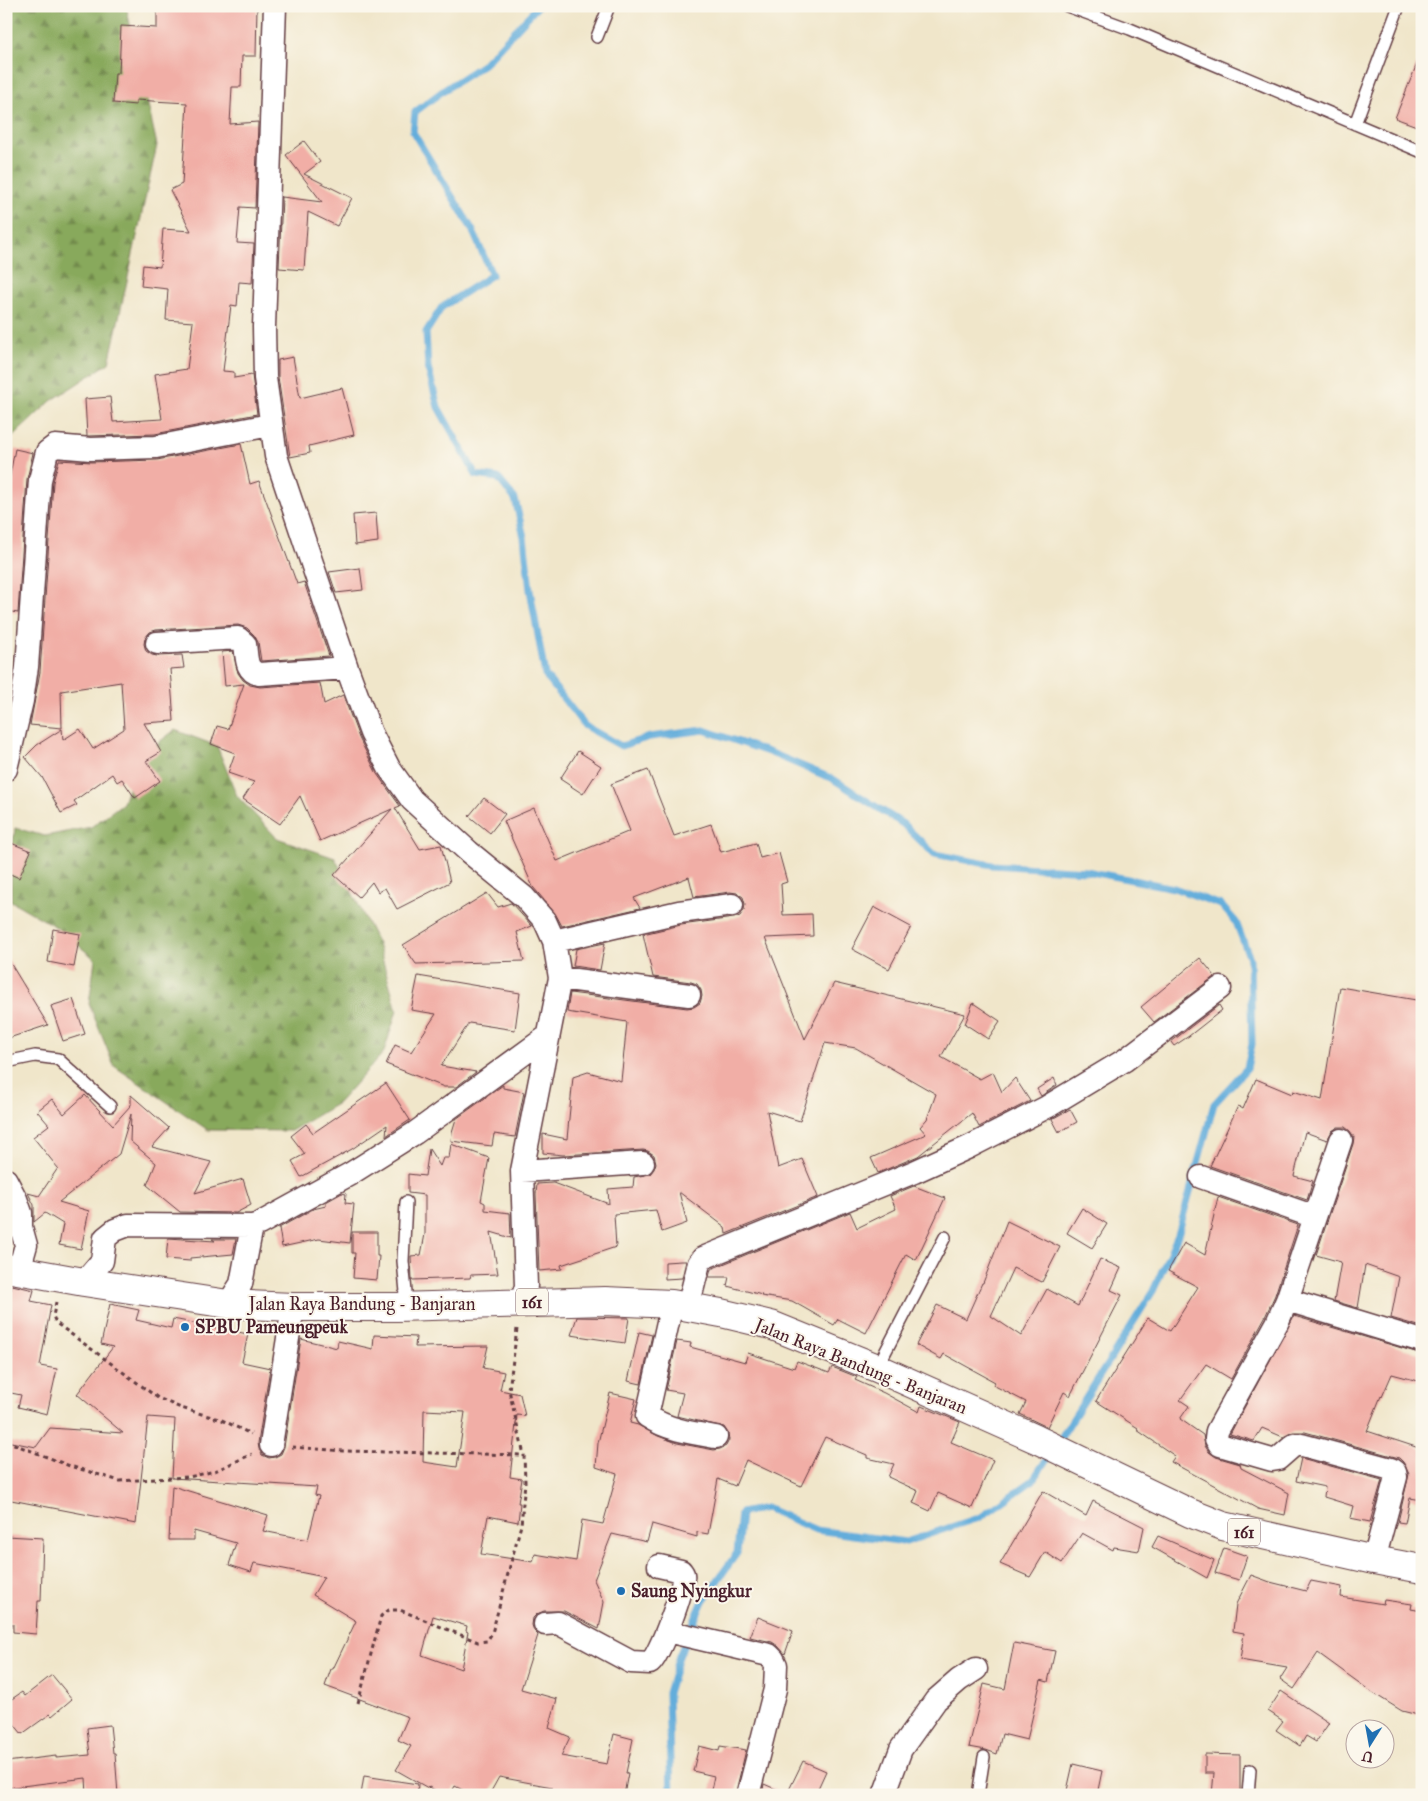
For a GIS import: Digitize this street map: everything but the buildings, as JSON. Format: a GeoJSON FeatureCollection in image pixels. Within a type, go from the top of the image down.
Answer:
{"type":"FeatureCollection","features":[{"type":"Feature","properties":{"kind":"main road","name":"Jalan Raya Bandung - Banjaran"},"geometry":{"type":"LineString","coordinates":[[13,1269],[228,1304],[293,1307],[605,1301],[680,1306],[771,1325],[877,1368],[1036,1440],[1190,1513],[1223,1526],[1422,1569]]}},
{"type":"Feature","properties":{"kind":"street"},"geometry":{"type":"LineString","coordinates":[[275,6],[264,327],[265,378],[270,425],[276,456],[347,668],[371,732],[389,768],[412,800],[469,852],[524,897],[545,921],[554,941],[560,978],[522,1170],[526,1286],[521,1303]]}},
{"type":"Feature","properties":{"kind":"street"},"geometry":{"type":"LineString","coordinates":[[6,769],[20,710],[27,667],[40,480],[47,452],[55,446],[106,449],[156,447],[270,425]]}},
{"type":"Feature","properties":{"kind":"street"},"geometry":{"type":"LineString","coordinates":[[157,643],[238,638],[245,644],[248,667],[252,673],[259,674],[347,668]]}},
{"type":"Feature","properties":{"kind":"street"},"geometry":{"type":"LineString","coordinates":[[554,941],[679,912],[732,904]]}},
{"type":"Feature","properties":{"kind":"street"},"geometry":{"type":"LineString","coordinates":[[560,978],[688,995]]}},
{"type":"Feature","properties":{"kind":"street"},"geometry":{"type":"LineString","coordinates":[[716,1437],[677,1430],[647,1416],[680,1306],[703,1258],[922,1168],[969,1147],[1047,1107],[1125,1060],[1220,988]]}},
{"type":"Feature","properties":{"kind":"street"},"geometry":{"type":"LineString","coordinates":[[72,1280],[102,1261],[105,1238],[121,1226],[252,1226],[266,1220],[350,1174],[415,1133],[548,1036]]}},
{"type":"Feature","properties":{"kind":"street"},"geometry":{"type":"LineString","coordinates":[[1341,1140],[1287,1300],[1216,1431],[1216,1438],[1220,1445],[1272,1460],[1278,1459],[1294,1445],[1302,1445],[1391,1469],[1395,1472],[1396,1477],[1374,1560]]}},
{"type":"Feature","properties":{"kind":"street"},"geometry":{"type":"LineString","coordinates":[[522,1170],[643,1163]]}},
{"type":"Feature","properties":{"kind":"street"},"geometry":{"type":"LineString","coordinates":[[1201,1177],[1315,1217]]}},
{"type":"Feature","properties":{"kind":"street"},"geometry":{"type":"LineString","coordinates":[[6,1180],[21,1213],[21,1227],[26,1245],[13,1269]]}},
{"type":"Feature","properties":{"kind":"street"},"geometry":{"type":"LineString","coordinates":[[228,1304],[241,1284],[252,1226]]}},
{"type":"Feature","properties":{"kind":"street"},"geometry":{"type":"LineString","coordinates":[[1287,1300],[1422,1341]]}},
{"type":"Feature","properties":{"kind":"street"},"geometry":{"type":"LineString","coordinates":[[271,1445],[293,1307]]}},
{"type":"Feature","properties":{"kind":"street"},"geometry":{"type":"LineString","coordinates":[[545,1624],[558,1623],[631,1662],[650,1663],[656,1658],[670,1632],[684,1580],[681,1571],[659,1566]]}},
{"type":"Feature","properties":{"kind":"street"},"geometry":{"type":"LineString","coordinates":[[670,1632],[769,1656],[776,1665],[773,1697],[748,1795]]}},
{"type":"Feature","properties":{"kind":"street"},"geometry":{"type":"LineString","coordinates":[[884,1795],[901,1749],[936,1700],[976,1669]]}},
{"type":"Feature","properties":{"kind":"lane"},"geometry":{"type":"LineString","coordinates":[[597,37],[609,6]]}},
{"type":"Feature","properties":{"kind":"lane"},"geometry":{"type":"LineString","coordinates":[[1067,6],[1130,29],[1422,152]]}},
{"type":"Feature","properties":{"kind":"lane"},"geometry":{"type":"LineString","coordinates":[[1355,124],[1399,6]]}},
{"type":"Feature","properties":{"kind":"lane"},"geometry":{"type":"LineString","coordinates":[[6,1062],[35,1056],[58,1059],[110,1106]]}},
{"type":"Feature","properties":{"kind":"lane"},"geometry":{"type":"LineString","coordinates":[[397,1306],[406,1292],[403,1261],[406,1202]]}},
{"type":"Feature","properties":{"kind":"lane"},"geometry":{"type":"LineString","coordinates":[[877,1368],[946,1237]]}},
{"type":"Feature","properties":{"kind":"lane"},"geometry":{"type":"LineString","coordinates":[[978,1795],[984,1757]]}},
{"type":"Feature","properties":{"kind":"lane"},"geometry":{"type":"LineString","coordinates":[[1248,1795],[1250,1770]]}},
{"type":"Feature","properties":{"kind":"path"},"geometry":{"type":"LineString","coordinates":[[72,1280],[53,1316],[56,1323],[158,1398],[181,1408],[222,1420],[249,1432],[271,1445],[343,1452],[524,1455]]}},
{"type":"Feature","properties":{"kind":"path"},"geometry":{"type":"LineString","coordinates":[[358,1703],[382,1616],[389,1610],[400,1610],[478,1642],[487,1641],[492,1633],[521,1525],[525,1482],[524,1455],[508,1390],[521,1303]]}},
{"type":"Feature","properties":{"kind":"path"},"geometry":{"type":"LineString","coordinates":[[6,1441],[70,1466],[120,1481],[189,1476],[215,1471],[271,1445]]}},
{"type":"Feature","properties":{"kind":"green space"},"geometry":{"type":"Polygon","coordinates":[[[6,6],[126,6],[157,145],[109,363],[51,401],[6,443],[6,6]]]}},
{"type":"Feature","properties":{"kind":"green space"},"geometry":{"type":"Polygon","coordinates":[[[175,730],[217,746],[237,796],[277,838],[335,858],[378,944],[397,1010],[384,1052],[338,1103],[291,1131],[208,1130],[114,1066],[89,1004],[95,959],[56,927],[11,901],[11,860],[15,828],[45,836],[91,827],[123,803],[139,757],[175,730]]]}},
{"type":"Feature","properties":{"kind":"waterway"},"geometry":{"type":"LineString","coordinates":[[538,6],[484,64],[415,112],[413,132],[472,229],[492,275],[442,307],[426,332],[428,368],[438,407],[476,475],[498,478],[515,499],[524,537],[530,590],[545,675],[585,726],[621,746],[650,737],[704,730],[771,753],[833,779],[903,824],[934,854],[992,865],[1086,871],[1174,888],[1221,905],[1236,922],[1250,959],[1252,1044],[1247,1068],[1214,1104],[1178,1235],[1153,1291],[1057,1444]]}},
{"type":"Feature","properties":{"kind":"waterway"},"geometry":{"type":"LineString","coordinates":[[671,1795],[668,1693],[679,1656],[703,1601],[737,1553],[741,1513],[766,1508],[816,1530],[906,1542],[981,1517],[1032,1481],[1051,1453]]}},
{"type":"Feature","properties":{"kind":"place","name":"SPBU Pameungpeuk"},"geometry":{"type":"Point","coordinates":[185,1327]}},
{"type":"Feature","properties":{"kind":"place","name":"Saung Nyingkur"},"geometry":{"type":"Point","coordinates":[621,1591]}}]}
